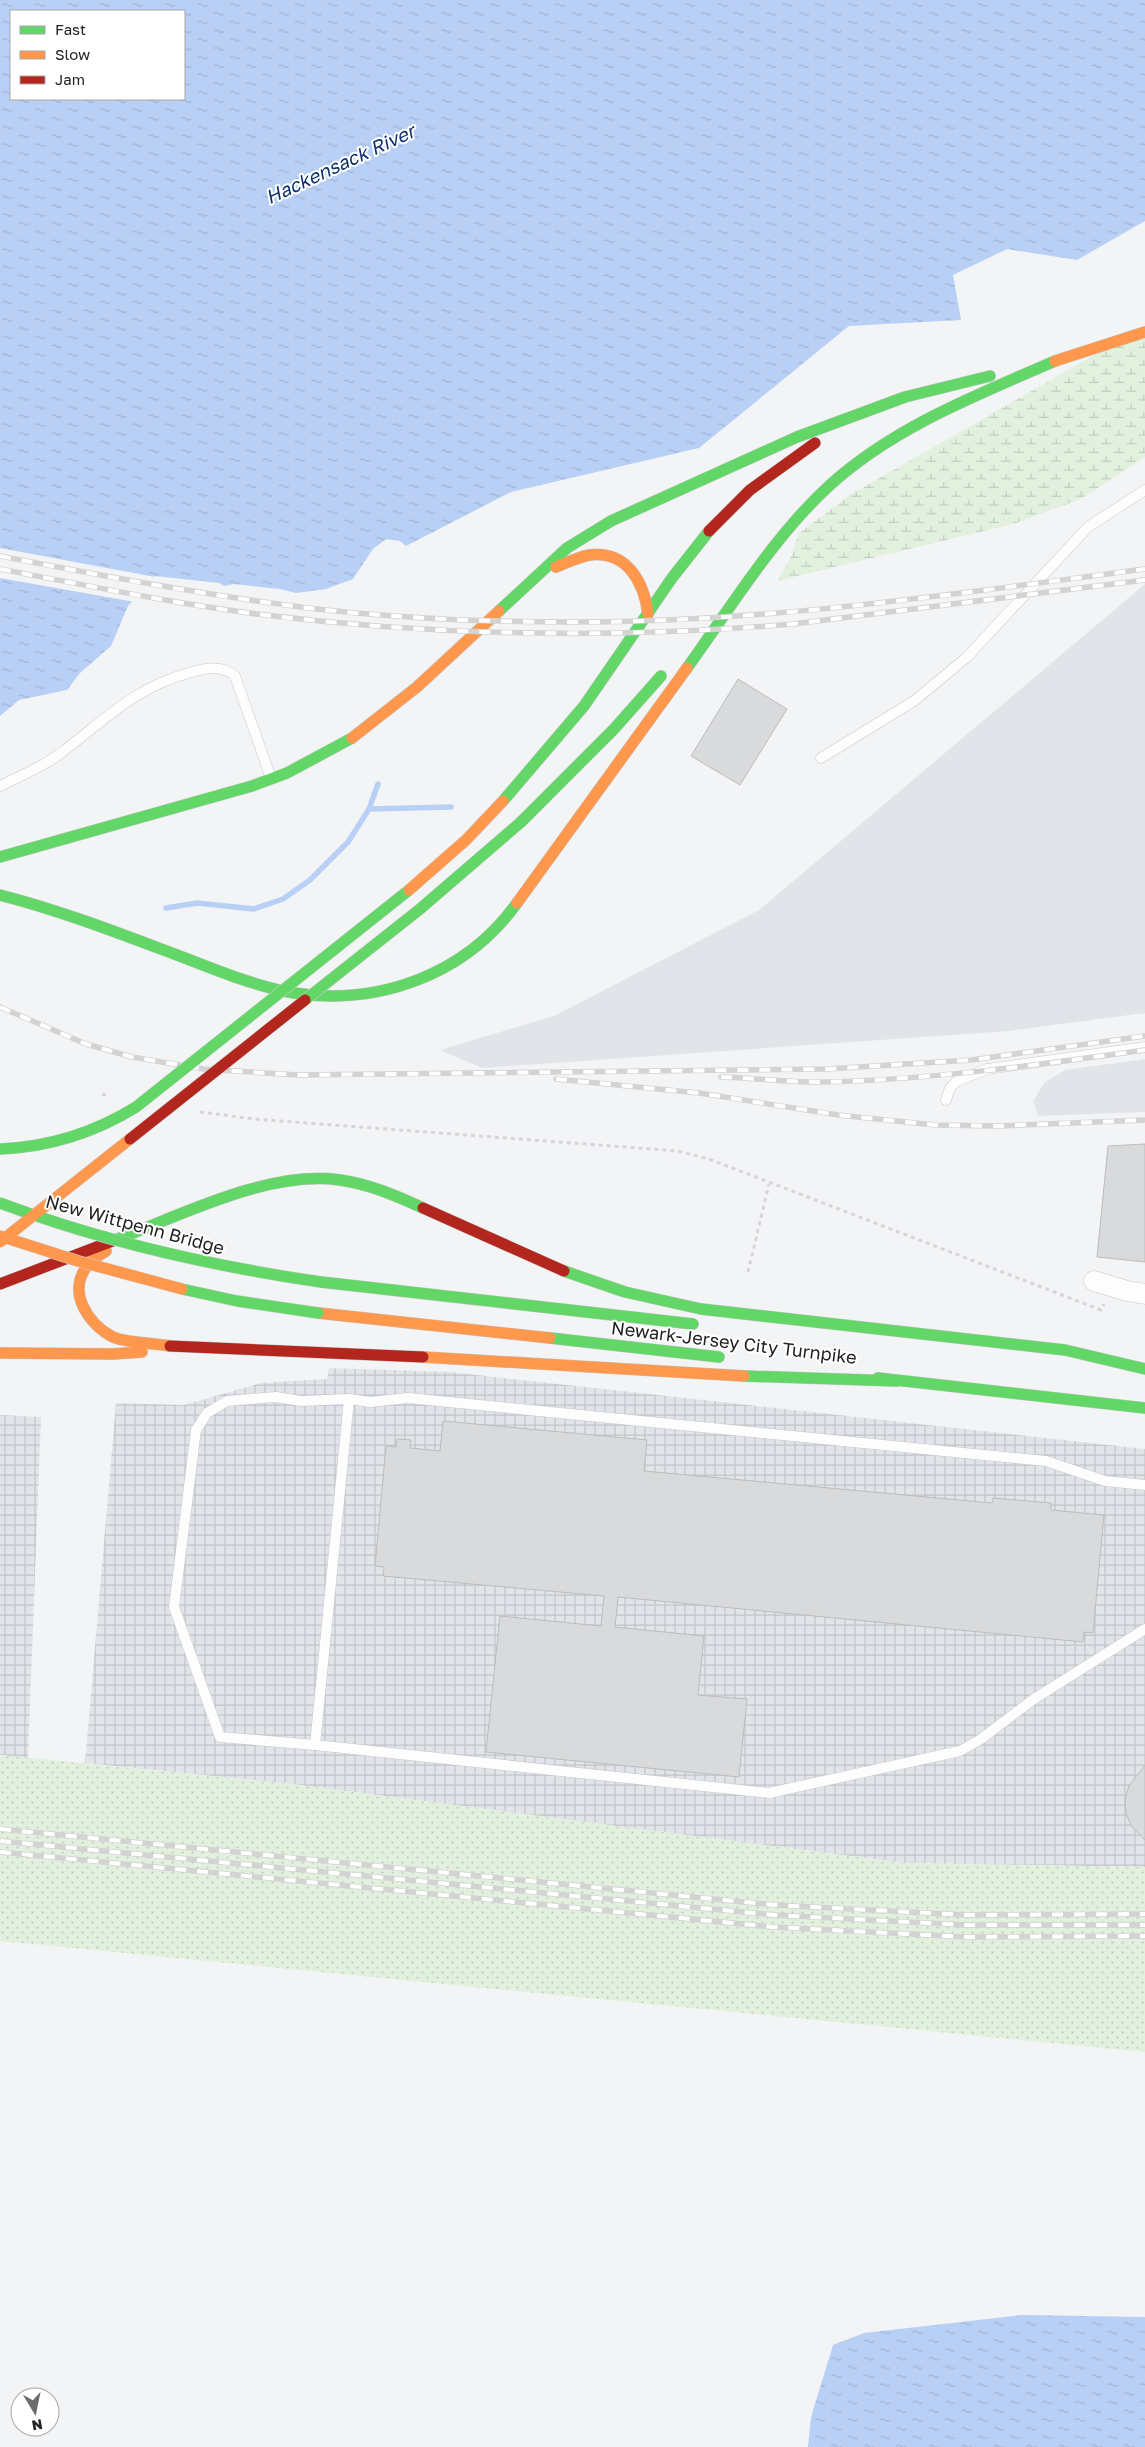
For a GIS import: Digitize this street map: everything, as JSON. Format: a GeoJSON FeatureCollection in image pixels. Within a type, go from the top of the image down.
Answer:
{"type":"FeatureCollection","features":[{"type":"Feature","properties":{"kind":"main road"},"geometry":{"type":"LineString","coordinates":[[0,1149],[39,1146],[74,1138],[122,1116],[399,899],[466,840],[503,802],[561,736],[695,546],[719,520],[760,482],[806,449],[835,433],[895,409],[1145,332]]}},
{"type":"Feature","properties":{"kind":"main road"},"geometry":{"type":"LineString","coordinates":[[708,618],[756,556],[794,522],[838,477],[891,438],[934,416],[1055,361]]}},
{"type":"Feature","properties":{"kind":"main road"},"geometry":{"type":"LineString","coordinates":[[0,857],[272,779],[316,760],[362,732],[417,687],[567,548],[599,527],[797,437],[905,397],[1055,361]]}},
{"type":"Feature","properties":{"kind":"main road"},"geometry":{"type":"LineString","coordinates":[[0,895],[39,904],[257,984],[303,996],[333,998],[365,996],[396,989],[427,977],[468,953],[491,933],[511,911],[794,522]]}},
{"type":"Feature","properties":{"kind":"main road"},"geometry":{"type":"LineString","coordinates":[[539,575],[589,555],[598,554],[616,558],[631,568],[641,582],[646,596],[648,614]]}},
{"type":"Feature","properties":{"kind":"main road"},"geometry":{"type":"LineString","coordinates":[[0,1242],[420,909],[521,822],[614,729],[666,669]]}},
{"type":"Feature","properties":{"kind":"main road"},"geometry":{"type":"LineString","coordinates":[[0,1284],[260,1186],[290,1180],[337,1180],[394,1195],[566,1272],[661,1301],[701,1309],[1065,1350],[1145,1369]]}},
{"type":"Feature","properties":{"kind":"main road","name":"New Wittpenn Bridge"},"geometry":{"type":"LineString","coordinates":[[0,1203],[103,1238],[165,1254],[263,1274],[321,1282]]}},
{"type":"Feature","properties":{"kind":"main road"},"geometry":{"type":"LineString","coordinates":[[152,1227],[92,1260],[80,1278],[80,1299],[89,1318],[114,1337],[184,1348],[484,1359],[770,1378],[897,1381]]}},
{"type":"Feature","properties":{"kind":"main road","name":"Newark-Jersey City Turnpike"},"geometry":{"type":"LineString","coordinates":[[0,1236],[57,1256],[162,1284],[228,1299],[318,1313],[733,1358]]}},
{"type":"Feature","properties":{"kind":"main road","name":"Newark-Jersey City Turnpike"},"geometry":{"type":"LineString","coordinates":[[321,1282],[701,1325]]}},
{"type":"Feature","properties":{"kind":"main road"},"geometry":{"type":"LineString","coordinates":[[0,1353],[113,1354],[184,1348]]}},
{"type":"Feature","properties":{"kind":"main road","name":"Newark-Jersey City Turnpike"},"geometry":{"type":"LineString","coordinates":[[791,1365],[897,1381],[1145,1408]]}},
{"type":"Feature","properties":{"kind":"main road"},"geometry":{"type":"LineString","coordinates":[[1082,1366],[1145,1369]]}},
{"type":"Feature","properties":{"kind":"street"},"geometry":{"type":"LineString","coordinates":[[1103,1284],[1145,1294]]}},
{"type":"Feature","properties":{"kind":"lane"},"geometry":{"type":"LineString","coordinates":[[821,758],[914,701],[967,657],[1088,527],[1145,490]]}},
{"type":"Feature","properties":{"kind":"lane"},"geometry":{"type":"LineString","coordinates":[[0,786],[59,754],[100,720],[138,694],[165,679],[208,668],[228,670],[235,676],[272,779]]}},
{"type":"Feature","properties":{"kind":"lane"},"geometry":{"type":"LineString","coordinates":[[946,1100],[950,1088],[957,1081],[986,1069],[1145,1048]]}},
{"type":"Feature","properties":{"kind":"lane"},"geometry":{"type":"LineString","coordinates":[[1145,1485],[1105,1481],[1046,1461],[408,1398],[370,1402],[349,1399],[301,1401],[276,1397],[227,1401],[207,1412],[196,1430],[174,1607],[220,1737],[315,1745],[769,1793],[960,1751],[980,1739],[1034,1699],[1145,1629]]}},
{"type":"Feature","properties":{"kind":"lane"},"geometry":{"type":"LineString","coordinates":[[315,1745],[349,1399]]}},
{"type":"Feature","properties":{"kind":"path"},"geometry":{"type":"LineString","coordinates":[[102,1094],[120,1097]]}},
{"type":"Feature","properties":{"kind":"path"},"geometry":{"type":"LineString","coordinates":[[191,1111],[254,1119],[678,1151],[709,1159],[769,1184],[1101,1310],[1103,1284]]}},
{"type":"Feature","properties":{"kind":"path"},"geometry":{"type":"LineString","coordinates":[[748,1272],[769,1184]]}},
{"type":"Feature","properties":{"kind":"shaded area"},"geometry":{"type":"Polygon","coordinates":[[[1145,584],[1145,1013],[1009,1031],[482,1068],[440,1050],[554,1016],[759,910],[1145,584]]]}},
{"type":"Feature","properties":{"kind":"shaded area"},"geometry":{"type":"Polygon","coordinates":[[[1145,1059],[1145,1112],[1038,1116],[1033,1101],[1045,1082],[1065,1070],[1145,1059]]]}},
{"type":"Feature","properties":{"kind":"shaded area"},"geometry":{"type":"Polygon","coordinates":[[[329,1368],[450,1372],[1145,1449],[1145,1867],[904,1863],[292,1784],[85,1763],[116,1403],[184,1405],[261,1383],[327,1379],[329,1368]]]}},
{"type":"Feature","properties":{"kind":"shaded area"},"geometry":{"type":"Polygon","coordinates":[[[0,1415],[41,1417],[28,1758],[0,1755],[0,1415]]]}},
{"type":"Feature","properties":{"kind":"green space"},"geometry":{"type":"Polygon","coordinates":[[[1145,326],[1145,457],[1081,499],[1013,524],[777,581],[792,555],[798,534],[850,495],[1145,326]]]}},
{"type":"Feature","properties":{"kind":"green space"},"geometry":{"type":"Polygon","coordinates":[[[0,1755],[292,1784],[904,1863],[1145,1867],[1145,2052],[0,1941],[0,1755]]]}},
{"type":"Feature","properties":{"kind":"water","name":"Hackensack River"},"geometry":{"type":"Polygon","coordinates":[[[0,0],[1145,0],[1145,221],[1077,260],[1007,249],[953,275],[961,320],[849,326],[699,448],[511,492],[406,546],[400,541],[386,539],[373,549],[353,579],[326,589],[296,593],[280,589],[234,584],[224,586],[219,583],[155,576],[128,606],[111,646],[80,673],[67,690],[19,700],[0,716],[0,0]]]}},
{"type":"Feature","properties":{"kind":"water"},"geometry":{"type":"Polygon","coordinates":[[[1023,2315],[1145,2317],[1145,2447],[808,2447],[811,2417],[833,2345],[864,2333],[1023,2315]]]}},
{"type":"Feature","properties":{"kind":"pier"},"geometry":{"type":"Polygon","coordinates":[[[0,548],[182,582],[156,579],[135,602],[0,578],[0,548]]]}},
{"type":"Feature","properties":{"kind":"building"},"geometry":{"type":"Polygon","coordinates":[[[738,679],[787,709],[740,785],[691,756],[738,679]]]}},
{"type":"Feature","properties":{"kind":"building"},"geometry":{"type":"Polygon","coordinates":[[[1145,1144],[1145,1262],[1097,1257],[1108,1146],[1145,1144]]]}},
{"type":"Feature","properties":{"kind":"building"},"geometry":{"type":"Polygon","coordinates":[[[443,1421],[647,1440],[644,1471],[992,1503],[993,1498],[1051,1503],[1051,1510],[1104,1515],[1093,1633],[1084,1632],[1083,1642],[618,1597],[615,1627],[704,1636],[698,1695],[747,1699],[739,1777],[486,1752],[500,1616],[601,1626],[604,1596],[383,1576],[384,1567],[375,1566],[386,1446],[396,1447],[397,1439],[411,1440],[410,1448],[440,1451],[443,1421]]]}},
{"type":"Feature","properties":{"kind":"building"},"geometry":{"type":"Polygon","coordinates":[[[1145,1765],[1145,1840],[1132,1827],[1126,1814],[1125,1799],[1129,1786],[1145,1765]]]}},
{"type":"Feature","properties":{"kind":"waterway"},"geometry":{"type":"LineString","coordinates":[[166,908],[197,903],[254,909],[283,899],[310,880],[348,842],[369,809],[378,784]]}},
{"type":"Feature","properties":{"kind":"waterway"},"geometry":{"type":"LineString","coordinates":[[369,809],[451,807]]}},
{"type":"Feature","properties":{"kind":"railway"},"geometry":{"type":"LineString","coordinates":[[0,556],[154,585],[308,608],[405,617],[536,622],[641,621],[714,618],[786,612],[930,597],[1145,569]]}},
{"type":"Feature","properties":{"kind":"railway"},"geometry":{"type":"LineString","coordinates":[[0,569],[224,610],[390,627],[525,633],[659,632],[793,624],[1145,580]]}},
{"type":"Feature","properties":{"kind":"railway"},"geometry":{"type":"LineString","coordinates":[[0,1007],[86,1044],[132,1057],[203,1069],[298,1075],[827,1069],[971,1060],[1145,1036]]}},
{"type":"Feature","properties":{"kind":"railway"},"geometry":{"type":"LineString","coordinates":[[721,1077],[820,1082],[861,1081],[942,1075],[1145,1050]]}},
{"type":"Feature","properties":{"kind":"railway"},"geometry":{"type":"LineString","coordinates":[[556,1079],[699,1093],[838,1115],[935,1125],[997,1126],[1145,1120]]}},
{"type":"Feature","properties":{"kind":"railway"},"geometry":{"type":"LineString","coordinates":[[0,1829],[775,1905],[966,1915],[1145,1914]]}},
{"type":"Feature","properties":{"kind":"railway"},"geometry":{"type":"LineString","coordinates":[[0,1841],[774,1915],[966,1925],[1145,1925]]}},
{"type":"Feature","properties":{"kind":"railway"},"geometry":{"type":"LineString","coordinates":[[0,1852],[773,1927],[966,1937],[1145,1936]]}},
{"type":"Feature","properties":{"kind":"traffic: fast"},"geometry":{"type":"LineString","coordinates":[[687,668],[772,549],[790,527],[830,485],[855,464],[881,446],[937,414],[1055,361]]}},
{"type":"Feature","properties":{"kind":"traffic: fast"},"geometry":{"type":"LineString","coordinates":[[499,611],[567,548],[611,521],[797,437],[905,397],[990,376]]}},
{"type":"Feature","properties":{"kind":"traffic: fast"},"geometry":{"type":"LineString","coordinates":[[503,801],[584,706],[672,578],[709,531]]}},
{"type":"Feature","properties":{"kind":"traffic: fast"},"geometry":{"type":"LineString","coordinates":[[521,822],[614,729],[661,676]]}},
{"type":"Feature","properties":{"kind":"traffic: fast"},"geometry":{"type":"LineString","coordinates":[[0,857],[252,786],[287,773],[352,738]]}},
{"type":"Feature","properties":{"kind":"traffic: fast"},"geometry":{"type":"LineString","coordinates":[[305,1000],[420,909],[521,822]]}},
{"type":"Feature","properties":{"kind":"traffic: fast"},"geometry":{"type":"LineString","coordinates":[[0,1149],[54,1142],[71,1137],[104,1124],[136,1107],[409,890]]}},
{"type":"Feature","properties":{"kind":"traffic: fast"},"geometry":{"type":"LineString","coordinates":[[0,895],[81,920],[260,985],[294,993],[326,996],[358,994],[389,989],[419,979],[447,966],[473,949],[496,928],[517,903]]}},
{"type":"Feature","properties":{"kind":"traffic: fast"},"geometry":{"type":"LineString","coordinates":[[115,1240],[197,1207],[255,1188],[312,1179],[340,1180],[362,1184],[423,1208]]}},
{"type":"Feature","properties":{"kind":"traffic: fast"},"geometry":{"type":"LineString","coordinates":[[0,1203],[79,1230],[158,1251],[280,1276],[321,1282]]}},
{"type":"Feature","properties":{"kind":"traffic: fast"},"geometry":{"type":"LineString","coordinates":[[564,1271],[625,1292],[701,1309],[1065,1350],[1145,1369]]}},
{"type":"Feature","properties":{"kind":"traffic: fast"},"geometry":{"type":"LineString","coordinates":[[321,1282],[693,1324]]}},
{"type":"Feature","properties":{"kind":"traffic: fast"},"geometry":{"type":"LineString","coordinates":[[182,1289],[237,1301],[318,1313]]}},
{"type":"Feature","properties":{"kind":"traffic: fast"},"geometry":{"type":"LineString","coordinates":[[550,1338],[719,1357]]}},
{"type":"Feature","properties":{"kind":"traffic: fast"},"geometry":{"type":"LineString","coordinates":[[744,1376],[897,1381]]}},
{"type":"Feature","properties":{"kind":"traffic: fast"},"geometry":{"type":"LineString","coordinates":[[878,1378],[1145,1408]]}},
{"type":"Feature","properties":{"kind":"traffic: slow"},"geometry":{"type":"LineString","coordinates":[[1055,361],[1145,332]]}},
{"type":"Feature","properties":{"kind":"traffic: slow"},"geometry":{"type":"LineString","coordinates":[[556,567],[589,555],[602,555],[614,558],[623,563],[638,580],[648,614]]}},
{"type":"Feature","properties":{"kind":"traffic: slow"},"geometry":{"type":"LineString","coordinates":[[352,738],[417,687],[499,611]]}},
{"type":"Feature","properties":{"kind":"traffic: slow"},"geometry":{"type":"LineString","coordinates":[[517,903],[687,668]]}},
{"type":"Feature","properties":{"kind":"traffic: slow"},"geometry":{"type":"LineString","coordinates":[[409,890],[466,840],[503,801]]}},
{"type":"Feature","properties":{"kind":"traffic: slow"},"geometry":{"type":"LineString","coordinates":[[0,1242],[130,1139]]}},
{"type":"Feature","properties":{"kind":"traffic: slow"},"geometry":{"type":"LineString","coordinates":[[0,1236],[78,1261],[182,1289]]}},
{"type":"Feature","properties":{"kind":"traffic: slow"},"geometry":{"type":"LineString","coordinates":[[106,1251],[88,1265],[79,1285],[80,1296],[88,1315],[95,1324],[113,1337],[125,1341],[170,1346]]}},
{"type":"Feature","properties":{"kind":"traffic: slow"},"geometry":{"type":"LineString","coordinates":[[318,1313],[550,1338]]}},
{"type":"Feature","properties":{"kind":"traffic: slow"},"geometry":{"type":"LineString","coordinates":[[0,1353],[113,1354],[142,1352]]}},
{"type":"Feature","properties":{"kind":"traffic: slow"},"geometry":{"type":"LineString","coordinates":[[423,1357],[744,1376]]}},
{"type":"Feature","properties":{"kind":"traffic: jam"},"geometry":{"type":"LineString","coordinates":[[709,531],[750,490],[815,443]]}},
{"type":"Feature","properties":{"kind":"traffic: jam"},"geometry":{"type":"LineString","coordinates":[[130,1139],[305,1000]]}},
{"type":"Feature","properties":{"kind":"traffic: jam"},"geometry":{"type":"LineString","coordinates":[[423,1208],[564,1271]]}},
{"type":"Feature","properties":{"kind":"traffic: jam"},"geometry":{"type":"LineString","coordinates":[[0,1284],[115,1240]]}},
{"type":"Feature","properties":{"kind":"traffic: jam"},"geometry":{"type":"LineString","coordinates":[[170,1346],[423,1357]]}}]}
